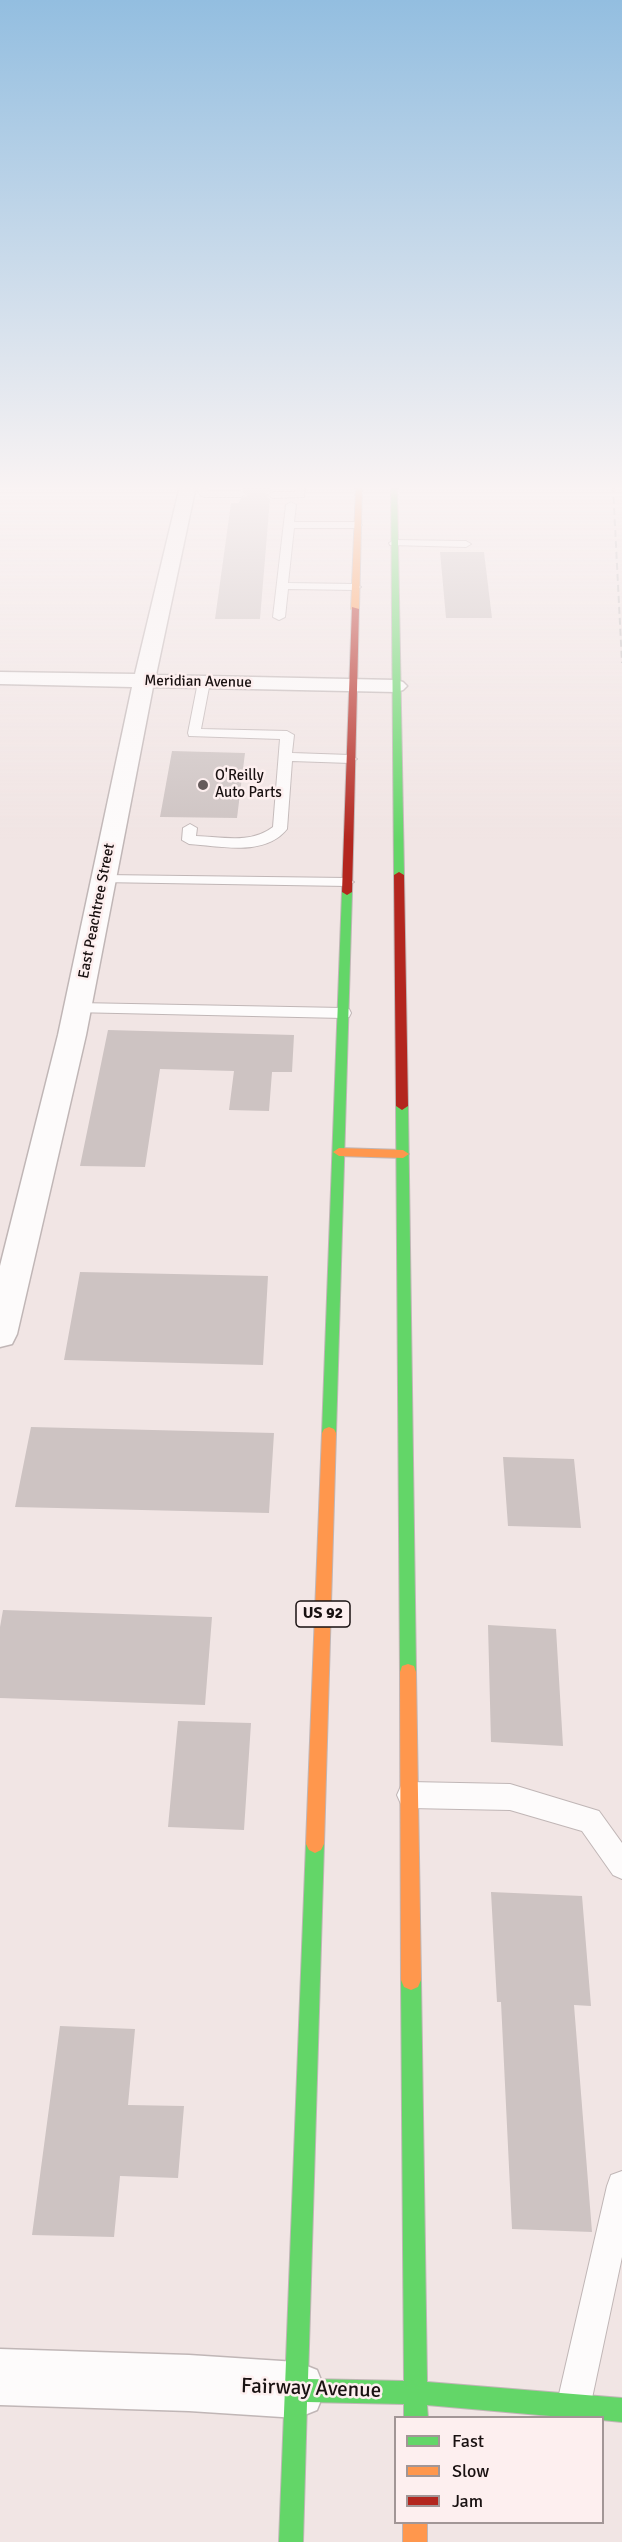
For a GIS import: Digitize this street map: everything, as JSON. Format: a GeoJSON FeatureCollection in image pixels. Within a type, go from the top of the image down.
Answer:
{"type":"FeatureCollection","features":[{"type":"Feature","properties":{"kind":"main road","name":"US 92"},"geometry":{"type":"LineString","coordinates":[[291,2542],[339,1152],[354,605]]}},
{"type":"Feature","properties":{"kind":"main road"},"geometry":{"type":"LineString","coordinates":[[395,605],[416,2416]]}},
{"type":"Feature","properties":{"kind":"main road"},"geometry":{"type":"LineString","coordinates":[[339,1152],[403,1154]]}},
{"type":"Feature","properties":{"kind":"main road","name":"Fairway Avenue"},"geometry":{"type":"LineString","coordinates":[[297,2390],[416,2393],[622,2410]]}},
{"type":"Feature","properties":{"kind":"main road"},"geometry":{"type":"LineString","coordinates":[[415,2524],[415,2542]]}},
{"type":"Feature","properties":{"kind":"street","name":"East Peachtree Street"},"geometry":{"type":"LineString","coordinates":[[0,1334],[78,1008],[161,605]]}},
{"type":"Feature","properties":{"kind":"street","name":"Meridian Avenue"},"geometry":{"type":"LineString","coordinates":[[0,678],[396,686]]}},
{"type":"Feature","properties":{"kind":"street","name":"Fairway Avenue"},"geometry":{"type":"LineString","coordinates":[[0,2378],[189,2383],[297,2390]]}},
{"type":"Feature","properties":{"kind":"lane"},"geometry":{"type":"LineString","coordinates":[[279,617],[280,605]]}},
{"type":"Feature","properties":{"kind":"lane"},"geometry":{"type":"LineString","coordinates":[[190,828],[189,840],[250,843],[267,839],[280,829],[287,735],[194,733],[204,682]]}},
{"type":"Feature","properties":{"kind":"lane"},"geometry":{"type":"LineString","coordinates":[[286,757],[350,759]]}},
{"type":"Feature","properties":{"kind":"lane"},"geometry":{"type":"LineString","coordinates":[[104,879],[347,882]]}},
{"type":"Feature","properties":{"kind":"lane"},"geometry":{"type":"LineString","coordinates":[[78,1008],[343,1013]]}},
{"type":"Feature","properties":{"kind":"lane"},"geometry":{"type":"LineString","coordinates":[[410,1795],[510,1797],[590,1820],[622,1866]]}},
{"type":"Feature","properties":{"kind":"lane"},"geometry":{"type":"LineString","coordinates":[[574,2406],[622,2186]]}},
{"type":"Feature","properties":{"kind":"building"},"geometry":{"type":"Polygon","coordinates":[[[217,605],[261,605],[260,619],[215,619],[217,605]]]}},
{"type":"Feature","properties":{"kind":"building"},"geometry":{"type":"Polygon","coordinates":[[[445,605],[490,605],[492,618],[446,618],[445,605]]]}},
{"type":"Feature","properties":{"kind":"building","name":"O'Reilly Auto Parts"},"geometry":{"type":"Polygon","coordinates":[[[172,751],[245,753],[237,818],[160,817],[172,751]]]}},
{"type":"Feature","properties":{"kind":"building"},"geometry":{"type":"Polygon","coordinates":[[[108,1030],[294,1035],[292,1072],[272,1072],[269,1111],[229,1110],[234,1071],[160,1069],[145,1167],[80,1166],[108,1030]]]}},
{"type":"Feature","properties":{"kind":"building"},"geometry":{"type":"Polygon","coordinates":[[[80,1272],[268,1276],[263,1365],[64,1360],[80,1272]]]}},
{"type":"Feature","properties":{"kind":"building"},"geometry":{"type":"Polygon","coordinates":[[[31,1427],[274,1433],[269,1513],[15,1507],[31,1427]]]}},
{"type":"Feature","properties":{"kind":"building"},"geometry":{"type":"Polygon","coordinates":[[[503,1457],[574,1459],[581,1528],[508,1526],[503,1457]]]}},
{"type":"Feature","properties":{"kind":"building"},"geometry":{"type":"Polygon","coordinates":[[[3,1610],[212,1617],[205,1705],[0,1698],[0,1627],[3,1610]]]}},
{"type":"Feature","properties":{"kind":"building"},"geometry":{"type":"Polygon","coordinates":[[[488,1625],[556,1629],[563,1746],[491,1742],[488,1625]]]}},
{"type":"Feature","properties":{"kind":"building"},"geometry":{"type":"Polygon","coordinates":[[[178,1721],[251,1723],[244,1830],[168,1827],[178,1721]]]}},
{"type":"Feature","properties":{"kind":"building"},"geometry":{"type":"Polygon","coordinates":[[[491,1892],[582,1896],[591,2006],[574,2005],[592,2232],[512,2229],[501,2002],[497,2002],[491,1892]]]}},
{"type":"Feature","properties":{"kind":"building"},"geometry":{"type":"Polygon","coordinates":[[[60,2026],[135,2029],[128,2105],[184,2106],[178,2178],[120,2176],[114,2237],[32,2235],[60,2026]]]}},
{"type":"Feature","properties":{"kind":"railway"},"geometry":{"type":"LineString","coordinates":[[619,605],[622,663]]}},
{"type":"Feature","properties":{"kind":"traffic: fast"},"geometry":{"type":"LineString","coordinates":[[396,605],[399,875]]}},
{"type":"Feature","properties":{"kind":"traffic: fast"},"geometry":{"type":"LineString","coordinates":[[329,1433],[347,892]]}},
{"type":"Feature","properties":{"kind":"traffic: fast"},"geometry":{"type":"LineString","coordinates":[[402,1106],[408,1672]]}},
{"type":"Feature","properties":{"kind":"traffic: fast"},"geometry":{"type":"LineString","coordinates":[[291,2542],[315,1844]]}},
{"type":"Feature","properties":{"kind":"traffic: fast"},"geometry":{"type":"LineString","coordinates":[[411,1980],[416,2416]]}},
{"type":"Feature","properties":{"kind":"traffic: fast"},"geometry":{"type":"LineString","coordinates":[[297,2390],[416,2393],[622,2410]]}},
{"type":"Feature","properties":{"kind":"traffic: slow"},"geometry":{"type":"LineString","coordinates":[[355,605],[355,609]]}},
{"type":"Feature","properties":{"kind":"traffic: slow"},"geometry":{"type":"LineString","coordinates":[[339,1152],[403,1154]]}},
{"type":"Feature","properties":{"kind":"traffic: slow"},"geometry":{"type":"LineString","coordinates":[[315,1844],[329,1433]]}},
{"type":"Feature","properties":{"kind":"traffic: slow"},"geometry":{"type":"LineString","coordinates":[[408,1672],[411,1980]]}},
{"type":"Feature","properties":{"kind":"traffic: slow"},"geometry":{"type":"LineString","coordinates":[[415,2524],[415,2542]]}},
{"type":"Feature","properties":{"kind":"traffic: jam"},"geometry":{"type":"LineString","coordinates":[[347,892],[355,609]]}},
{"type":"Feature","properties":{"kind":"traffic: jam"},"geometry":{"type":"LineString","coordinates":[[399,875],[402,1106]]}},
{"type":"Feature","properties":{"kind":"place","name":"O'Reilly Auto Parts"},"geometry":{"type":"Point","coordinates":[203,785]}}]}
